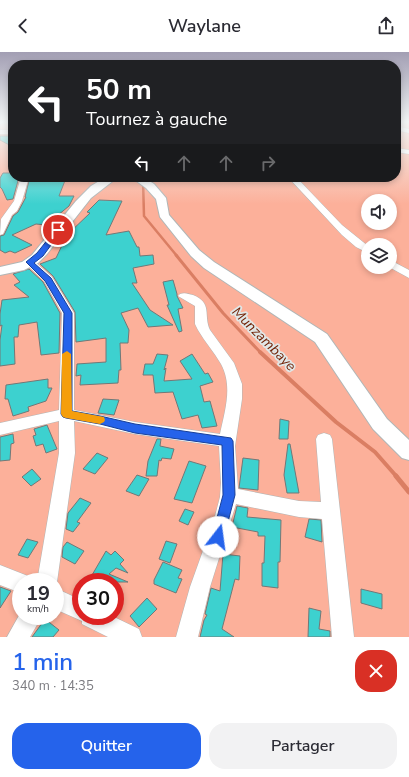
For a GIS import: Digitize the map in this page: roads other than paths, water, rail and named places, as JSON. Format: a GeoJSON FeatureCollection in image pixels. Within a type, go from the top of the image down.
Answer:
{"type":"FeatureCollection","features":[{"type":"Feature","properties":{"kind":"street"},"geometry":{"type":"LineString","coordinates":[[0,232],[4,228],[8,214],[14,208],[19,198],[24,182]]}},
{"type":"Feature","properties":{"kind":"street"},"geometry":{"type":"LineString","coordinates":[[0,271],[8,270],[30,262],[40,255],[77,206],[103,182]]}},
{"type":"Feature","properties":{"kind":"street"},"geometry":{"type":"LineString","coordinates":[[144,182],[150,186],[161,198],[164,215],[195,253],[209,265],[321,338],[380,424],[409,452]]}},
{"type":"Feature","properties":{"kind":"street"},"geometry":{"type":"LineString","coordinates":[[297,182],[341,230],[361,246]]}},
{"type":"Feature","properties":{"kind":"street"},"geometry":{"type":"LineString","coordinates":[[30,262],[48,280],[68,313],[66,414],[67,453],[48,573]]}},
{"type":"Feature","properties":{"kind":"street"},"geometry":{"type":"LineString","coordinates":[[397,267],[409,275]]}},
{"type":"Feature","properties":{"kind":"street"},"geometry":{"type":"LineString","coordinates":[[184,296],[191,298],[200,304],[203,312],[201,325],[211,342],[229,364],[234,377],[235,391],[227,441],[229,495],[218,537],[200,586],[187,637]]}},
{"type":"Feature","properties":{"kind":"street"},"geometry":{"type":"LineString","coordinates":[[0,429],[66,414],[135,428],[227,441]]}},
{"type":"Feature","properties":{"kind":"street"},"geometry":{"type":"LineString","coordinates":[[324,439],[343,637]]}},
{"type":"Feature","properties":{"kind":"street"},"geometry":{"type":"LineString","coordinates":[[229,495],[298,509],[331,511]]}},
{"type":"Feature","properties":{"kind":"street"},"geometry":{"type":"LineString","coordinates":[[0,575],[12,580]]}},
{"type":"Feature","properties":{"kind":"street"},"geometry":{"type":"LineString","coordinates":[[18,637],[25,625]]}},
{"type":"Feature","properties":{"kind":"street"},"geometry":{"type":"LineString","coordinates":[[108,625],[131,637]]}},
{"type":"Feature","properties":{"kind":"waterway","name":"Munzambaye"},"geometry":{"type":"LineString","coordinates":[[143,182],[144,216],[177,256]]}},
{"type":"Feature","properties":{"kind":"waterway","name":"Munzambaye"},"geometry":{"type":"LineString","coordinates":[[176,255],[223,313],[260,352]]}},
{"type":"Feature","properties":{"kind":"waterway","name":"Munzambaye"},"geometry":{"type":"LineString","coordinates":[[260,352],[336,422],[375,452],[397,477]]}},
{"type":"Feature","properties":{"kind":"waterway","name":"Munzambaye"},"geometry":{"type":"LineString","coordinates":[[396,476],[409,492]]}}]}
